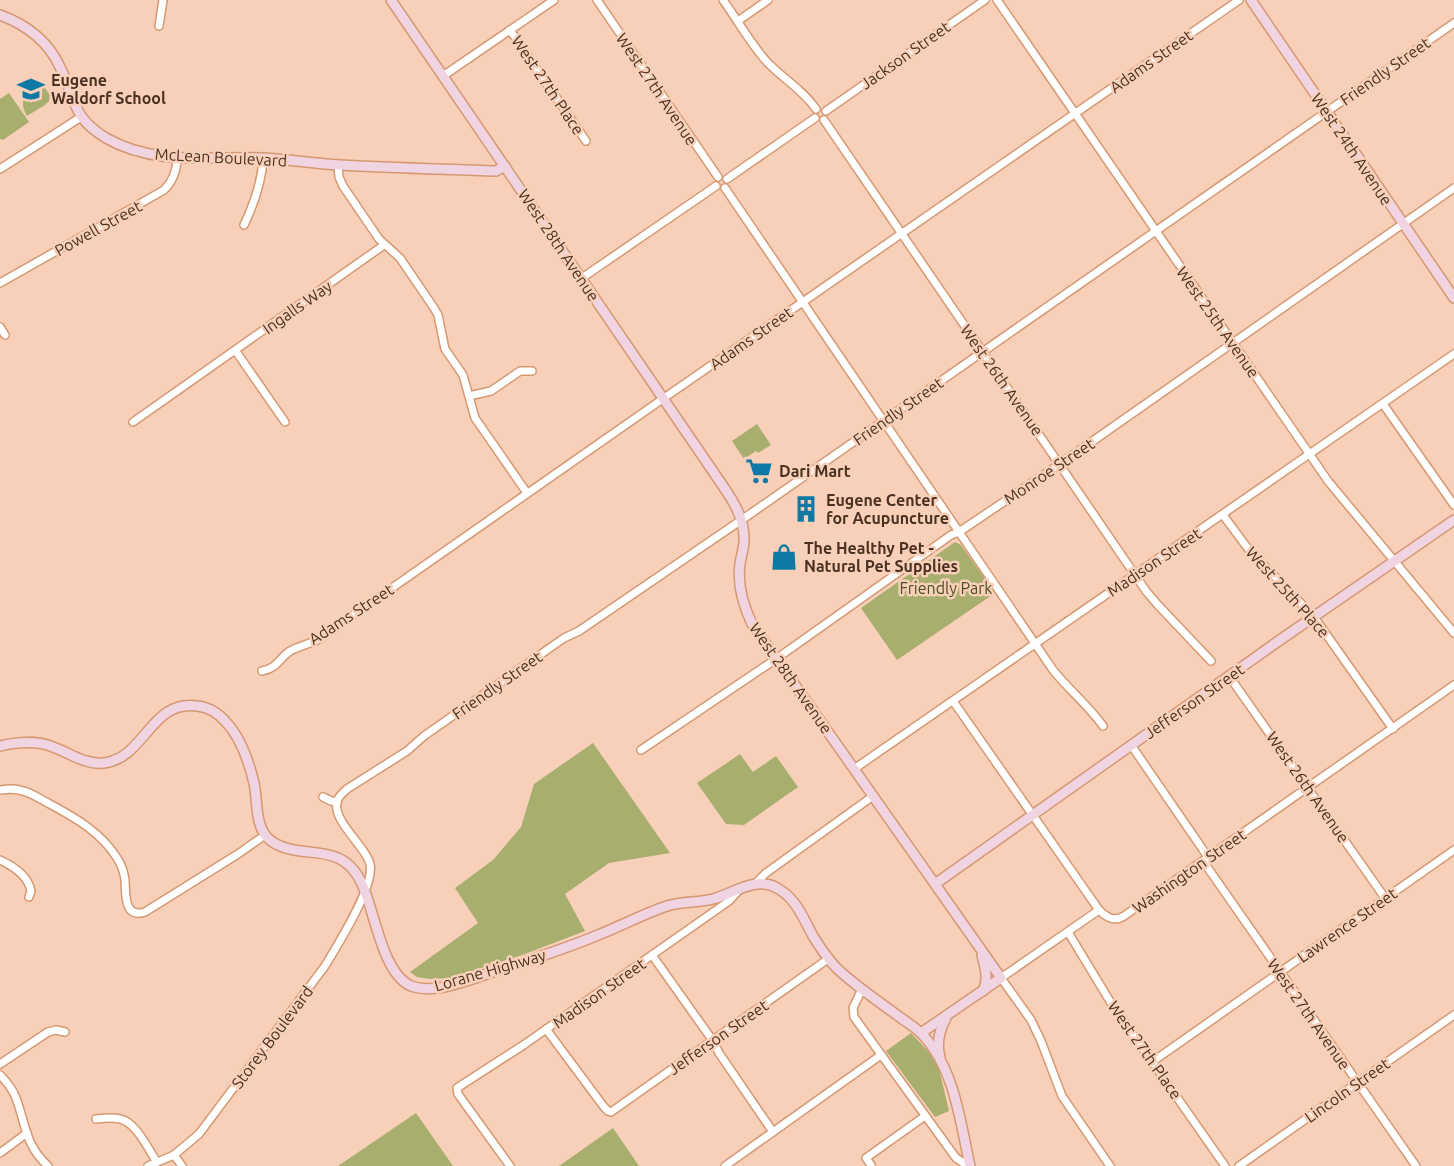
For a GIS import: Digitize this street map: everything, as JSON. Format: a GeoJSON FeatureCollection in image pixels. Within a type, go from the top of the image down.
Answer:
{"type":"FeatureCollection","features":[{"type":"Feature","properties":{"kind":"street"},"geometry":{"type":"LineString","coordinates":[[159,26],[163,0]]}},
{"type":"Feature","properties":{"kind":"street","name":"West 28th Avenue"},"geometry":{"type":"LineString","coordinates":[[391,0],[738,510],[744,539],[739,575],[743,600],[752,624],[1031,1020],[1062,1096],[1110,1166]]}},
{"type":"Feature","properties":{"kind":"street"},"geometry":{"type":"LineString","coordinates":[[443,76],[554,0]]}},
{"type":"Feature","properties":{"kind":"street","name":"West 27th Avenue"},"geometry":{"type":"LineString","coordinates":[[597,0],[718,177]]}},
{"type":"Feature","properties":{"kind":"street"},"geometry":{"type":"LineString","coordinates":[[723,0],[767,62],[803,92],[816,109]]}},
{"type":"Feature","properties":{"kind":"street"},"geometry":{"type":"LineString","coordinates":[[738,21],[768,0]]}},
{"type":"Feature","properties":{"kind":"street","name":"Jackson Street"},"geometry":{"type":"LineString","coordinates":[[826,111],[985,0]]}},
{"type":"Feature","properties":{"kind":"street","name":"West 25th Avenue"},"geometry":{"type":"LineString","coordinates":[[994,0],[1328,481],[1454,633]]}},
{"type":"Feature","properties":{"kind":"street","name":"Adams Street"},"geometry":{"type":"LineString","coordinates":[[262,671],[273,668],[294,649],[319,639],[1239,0]]}},
{"type":"Feature","properties":{"kind":"street","name":"West 24th Avenue"},"geometry":{"type":"LineString","coordinates":[[1251,0],[1454,298]]}},
{"type":"Feature","properties":{"kind":"street","name":"McLean Boulevard"},"geometry":{"type":"LineString","coordinates":[[0,15],[17,21],[51,50],[81,117],[107,138],[127,147],[177,158],[263,158],[338,165],[496,171],[505,166]]}},
{"type":"Feature","properties":{"kind":"street","name":"Friendly Street"},"geometry":{"type":"LineString","coordinates":[[337,802],[347,789],[407,751],[424,736],[564,638],[588,625],[741,520],[1454,22]]}},
{"type":"Feature","properties":{"kind":"street","name":"West 27th Place"},"geometry":{"type":"LineString","coordinates":[[510,30],[586,141]]}},
{"type":"Feature","properties":{"kind":"street"},"geometry":{"type":"LineString","coordinates":[[822,108],[826,111],[827,116],[824,120],[819,121],[815,118],[813,113],[816,109],[822,108]]}},
{"type":"Feature","properties":{"kind":"street"},"geometry":{"type":"LineString","coordinates":[[0,169],[81,117]]}},
{"type":"Feature","properties":{"kind":"street"},"geometry":{"type":"LineString","coordinates":[[727,178],[815,118]]}},
{"type":"Feature","properties":{"kind":"street","name":"West 26th Avenue"},"geometry":{"type":"LineString","coordinates":[[824,120],[1156,604],[1211,661]]}},
{"type":"Feature","properties":{"kind":"street","name":"Powell Street"},"geometry":{"type":"LineString","coordinates":[[0,283],[164,190],[175,174],[177,158]]}},
{"type":"Feature","properties":{"kind":"street"},"geometry":{"type":"LineString","coordinates":[[244,225],[258,191],[263,158]]}},
{"type":"Feature","properties":{"kind":"street"},"geometry":{"type":"LineString","coordinates":[[338,165],[340,181],[384,245],[400,258],[434,308],[439,318],[446,349],[463,374],[478,422],[527,493]]}},
{"type":"Feature","properties":{"kind":"street"},"geometry":{"type":"LineString","coordinates":[[716,186],[715,181],[718,177],[727,178]]}},
{"type":"Feature","properties":{"kind":"street"},"geometry":{"type":"LineString","coordinates":[[725,188],[728,183],[727,178]]}},
{"type":"Feature","properties":{"kind":"street"},"geometry":{"type":"LineString","coordinates":[[582,278],[716,186]]}},
{"type":"Feature","properties":{"kind":"street"},"geometry":{"type":"LineString","coordinates":[[716,186],[721,189],[725,188]]}},
{"type":"Feature","properties":{"kind":"street"},"geometry":{"type":"LineString","coordinates":[[725,188],[1060,679],[1093,711],[1103,726]]}},
{"type":"Feature","properties":{"kind":"street","name":"Monroe Street"},"geometry":{"type":"LineString","coordinates":[[641,750],[776,659],[951,535],[1060,464],[1454,188]]}},
{"type":"Feature","properties":{"kind":"street","name":"Ingalls Way"},"geometry":{"type":"LineString","coordinates":[[133,422],[384,245]]}},
{"type":"Feature","properties":{"kind":"street"},"geometry":{"type":"LineString","coordinates":[[0,327],[5,335]]}},
{"type":"Feature","properties":{"kind":"street"},"geometry":{"type":"LineString","coordinates":[[236,350],[285,422]]}},
{"type":"Feature","properties":{"kind":"street","name":"Madison Street"},"geometry":{"type":"LineString","coordinates":[[854,769],[1454,354]]}},
{"type":"Feature","properties":{"kind":"street"},"geometry":{"type":"LineString","coordinates":[[469,396],[493,390],[520,371],[532,370]]}},
{"type":"Feature","properties":{"kind":"street"},"geometry":{"type":"LineString","coordinates":[[1383,404],[1454,505]]}},
{"type":"Feature","properties":{"kind":"street","name":"West 25th Place"},"geometry":{"type":"LineString","coordinates":[[1223,515],[1249,550],[1314,616],[1393,729]]}},
{"type":"Feature","properties":{"kind":"street","name":"Jefferson Street"},"geometry":{"type":"LineString","coordinates":[[934,884],[1454,520]]}},
{"type":"Feature","properties":{"kind":"street","name":"West 26th Avenue"},"geometry":{"type":"LineString","coordinates":[[1229,676],[1385,898]]}},
{"type":"Feature","properties":{"kind":"street","name":"Washington Street"},"geometry":{"type":"LineString","coordinates":[[1099,910],[1111,918],[1122,918],[1454,685]]}},
{"type":"Feature","properties":{"kind":"street"},"geometry":{"type":"LineString","coordinates":[[921,1033],[1099,910],[953,701]]}},
{"type":"Feature","properties":{"kind":"street"},"geometry":{"type":"LineString","coordinates":[[0,746],[25,742],[38,743],[57,748],[89,762],[108,763],[130,751],[166,712],[187,705],[210,709],[226,722],[240,742],[254,781],[258,815],[265,835],[142,914],[133,912],[126,902],[124,873],[116,856],[90,828],[73,816],[25,791],[0,790]]}},
{"type":"Feature","properties":{"kind":"street","name":"West 27th Avenue"},"geometry":{"type":"LineString","coordinates":[[1131,745],[1280,972],[1416,1166]]}},
{"type":"Feature","properties":{"kind":"street"},"geometry":{"type":"LineString","coordinates":[[755,884],[766,873],[873,796]]}},
{"type":"Feature","properties":{"kind":"street"},"geometry":{"type":"LineString","coordinates":[[323,797],[337,802],[337,810],[341,819],[370,862],[369,880],[365,892]]}},
{"type":"Feature","properties":{"kind":"street","name":"Lorane Highway"},"geometry":{"type":"LineString","coordinates":[[265,835],[274,843],[289,849],[327,854],[339,858],[349,866],[357,874],[362,884],[386,955],[393,968],[411,986],[423,988],[437,988],[466,981],[593,938],[673,904],[711,900],[755,884]]}},
{"type":"Feature","properties":{"kind":"street","name":"Lawrence Street"},"geometry":{"type":"LineString","coordinates":[[1152,1062],[1454,850]]}},
{"type":"Feature","properties":{"kind":"street"},"geometry":{"type":"LineString","coordinates":[[0,860],[13,867],[28,882],[31,886],[29,897]]}},
{"type":"Feature","properties":{"kind":"street"},"geometry":{"type":"LineString","coordinates":[[755,884],[770,884],[787,894],[828,959],[862,989],[921,1033],[942,1062]]}},
{"type":"Feature","properties":{"kind":"street","name":"Madison Street"},"geometry":{"type":"LineString","coordinates":[[510,1166],[458,1094],[457,1089],[729,901],[741,888]]}},
{"type":"Feature","properties":{"kind":"street","name":"Storey Boulevard"},"geometry":{"type":"LineString","coordinates":[[148,1166],[174,1155],[206,1126],[325,966],[339,944],[365,892]]}},
{"type":"Feature","properties":{"kind":"street","name":"West 27th Place"},"geometry":{"type":"LineString","coordinates":[[1068,932],[1111,1003],[1225,1166]]}},
{"type":"Feature","properties":{"kind":"street"},"geometry":{"type":"LineString","coordinates":[[979,947],[987,977],[982,992]]}},
{"type":"Feature","properties":{"kind":"street"},"geometry":{"type":"LineString","coordinates":[[652,955],[713,1041],[773,1132]]}},
{"type":"Feature","properties":{"kind":"street","name":"Jefferson Street"},"geometry":{"type":"LineString","coordinates":[[546,1029],[608,1111],[613,1111],[828,959]]}},
{"type":"Feature","properties":{"kind":"street"},"geometry":{"type":"LineString","coordinates":[[862,989],[853,1008],[853,1015],[956,1158],[969,1166]]}},
{"type":"Feature","properties":{"kind":"street","name":"Lincoln Street"},"geometry":{"type":"LineString","coordinates":[[1239,1166],[1454,1015]]}},
{"type":"Feature","properties":{"kind":"street"},"geometry":{"type":"LineString","coordinates":[[946,1017],[941,1027],[938,1047],[951,1084],[969,1166]]}},
{"type":"Feature","properties":{"kind":"street"},"geometry":{"type":"LineString","coordinates":[[0,1064],[48,1032],[56,1030],[65,1032]]}},
{"type":"Feature","properties":{"kind":"street"},"geometry":{"type":"LineString","coordinates":[[725,1166],[881,1055]]}},
{"type":"Feature","properties":{"kind":"street"},"geometry":{"type":"LineString","coordinates":[[0,1075],[15,1096],[35,1151],[48,1166]]}},
{"type":"Feature","properties":{"kind":"street"},"geometry":{"type":"LineString","coordinates":[[871,1165],[866,1158],[925,1116]]}},
{"type":"Feature","properties":{"kind":"street"},"geometry":{"type":"LineString","coordinates":[[96,1119],[117,1118],[128,1122],[137,1131],[157,1162]]}},
{"type":"Feature","properties":{"kind":"street"},"geometry":{"type":"LineString","coordinates":[[0,1153],[27,1133]]}},
{"type":"Feature","properties":{"kind":"street"},"geometry":{"type":"LineString","coordinates":[[174,1155],[182,1166]]}},
{"type":"Feature","properties":{"kind":"green space"},"geometry":{"type":"Polygon","coordinates":[[[39,80],[50,95],[49,101],[27,116],[23,106],[24,96],[39,80]]]}},
{"type":"Feature","properties":{"kind":"green space"},"geometry":{"type":"Polygon","coordinates":[[[9,93],[29,122],[3,140],[0,139],[0,99],[9,93]]]}},
{"type":"Feature","properties":{"kind":"green space"},"geometry":{"type":"Polygon","coordinates":[[[757,424],[771,445],[744,459],[732,441],[757,424]]]}},
{"type":"Feature","properties":{"kind":"green space","name":"Friendly Park"},"geometry":{"type":"Polygon","coordinates":[[[955,542],[961,545],[995,593],[897,660],[861,608],[955,542]]]}},
{"type":"Feature","properties":{"kind":"green space"},"geometry":{"type":"Polygon","coordinates":[[[593,743],[670,853],[609,863],[565,894],[585,931],[525,954],[450,978],[430,979],[417,977],[410,972],[478,923],[455,888],[493,860],[521,827],[534,784],[593,743]]]}},
{"type":"Feature","properties":{"kind":"green space"},"geometry":{"type":"Polygon","coordinates":[[[740,754],[753,772],[776,756],[798,787],[744,825],[726,824],[697,783],[740,754]]]}},
{"type":"Feature","properties":{"kind":"green space"},"geometry":{"type":"Polygon","coordinates":[[[911,1033],[929,1052],[939,1069],[949,1111],[935,1117],[886,1051],[911,1033]]]}},
{"type":"Feature","properties":{"kind":"green space"},"geometry":{"type":"Polygon","coordinates":[[[416,1113],[453,1166],[338,1166],[416,1113]]]}},
{"type":"Feature","properties":{"kind":"green space"},"geometry":{"type":"Polygon","coordinates":[[[613,1128],[639,1166],[559,1166],[613,1128]]]}},
{"type":"Feature","properties":{"kind":"place","name":"Eugene Waldorf School"},"geometry":{"type":"Point","coordinates":[31,89]}},
{"type":"Feature","properties":{"kind":"place","name":"Dari Mart"},"geometry":{"type":"Point","coordinates":[759,471]}},
{"type":"Feature","properties":{"kind":"place","name":"Eugene Center for Acupuncture"},"geometry":{"type":"Point","coordinates":[806,509]}},
{"type":"Feature","properties":{"kind":"place","name":"The Healthy Pet - Natural Pet Supplies"},"geometry":{"type":"Point","coordinates":[784,557]}}]}
